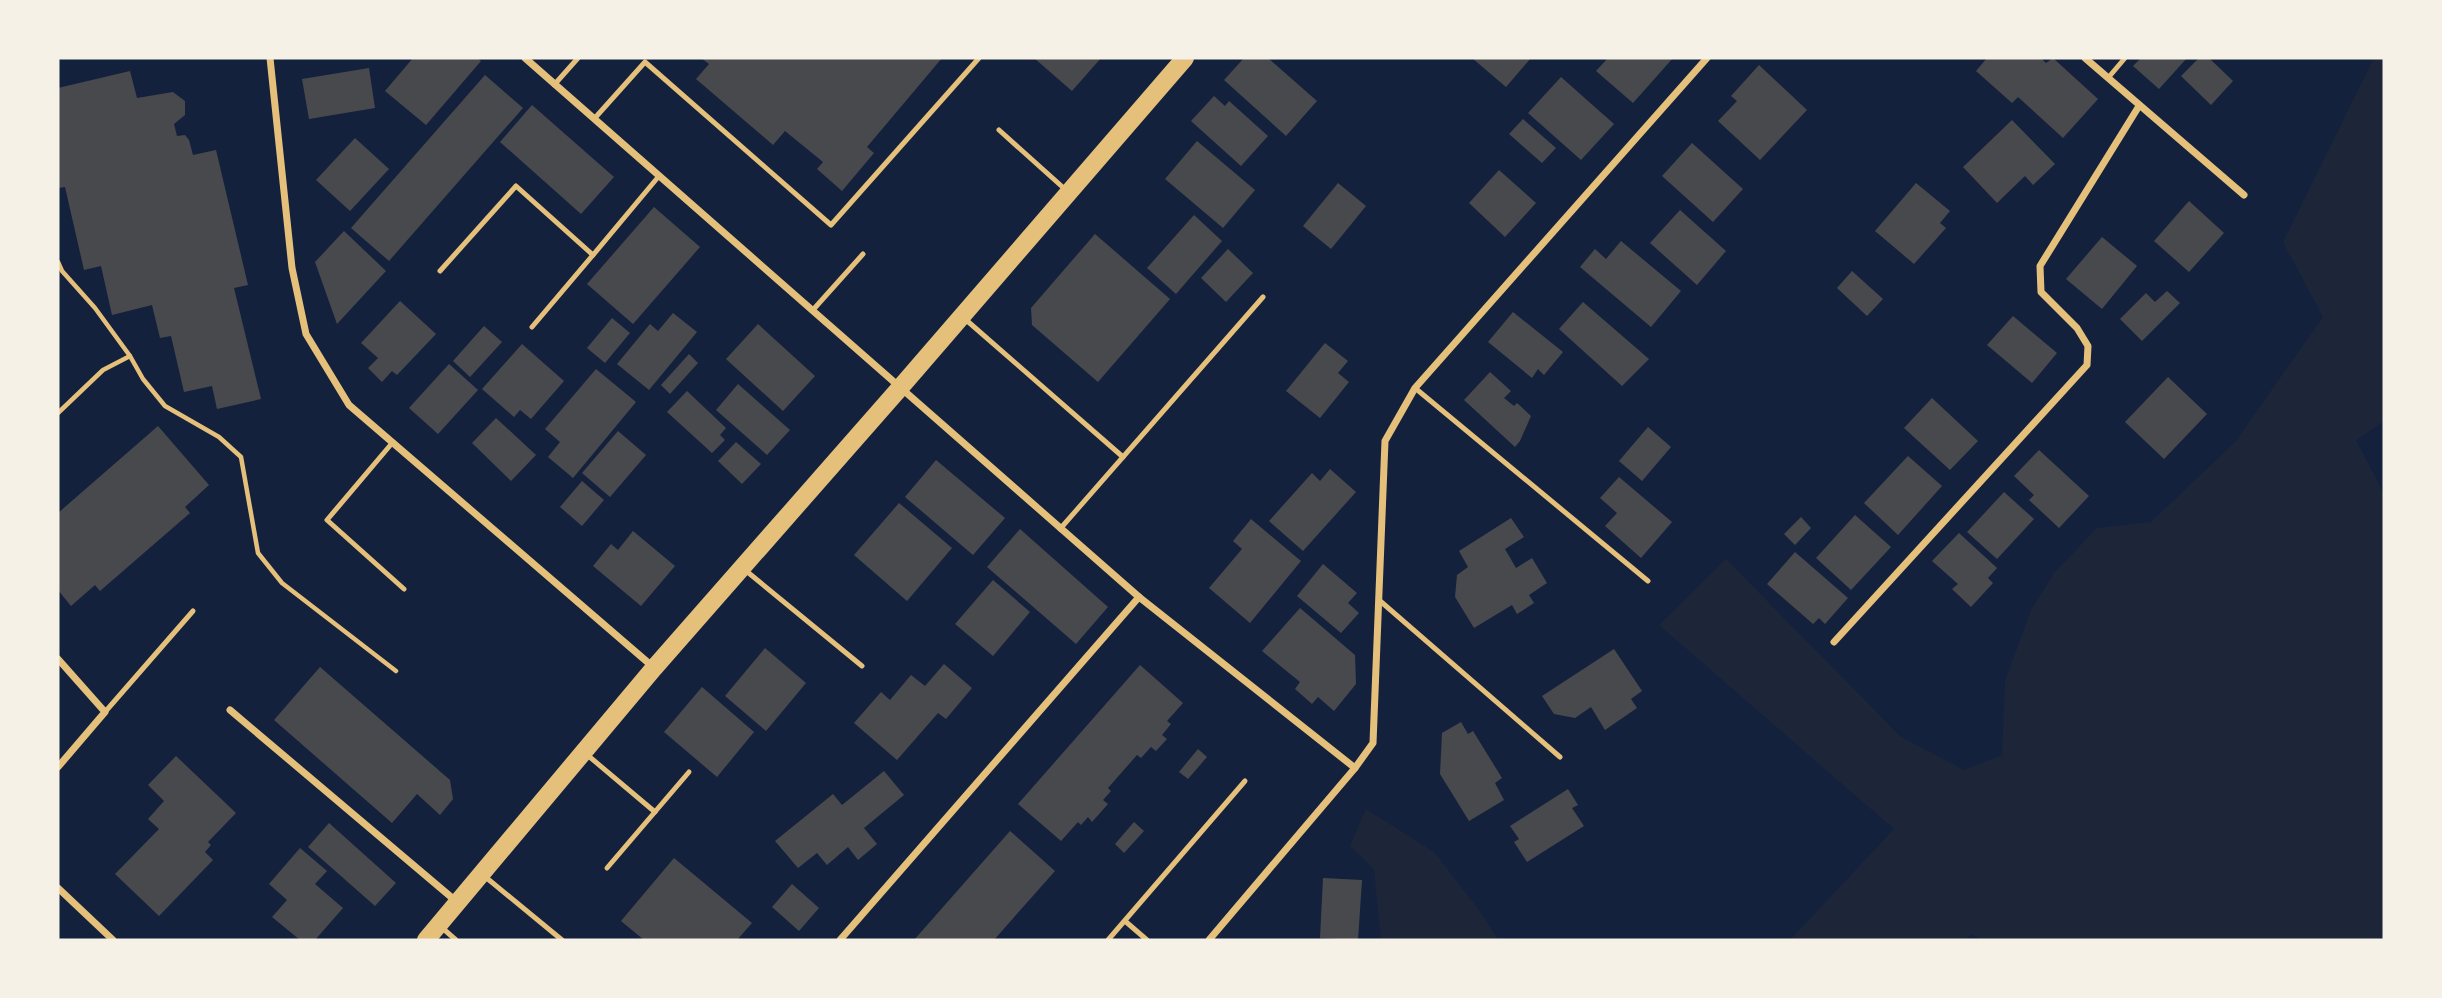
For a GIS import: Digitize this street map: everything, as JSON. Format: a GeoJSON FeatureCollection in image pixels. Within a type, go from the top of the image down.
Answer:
{"type":"FeatureCollection","features":[{"type":"Feature","properties":{"kind":"main road"},"geometry":{"type":"LineString","coordinates":[[426,940],[654,668],[900,389],[1185,58]]}},
{"type":"Feature","properties":{"kind":"street"},"geometry":{"type":"LineString","coordinates":[[270,58],[292,268],[306,334],[349,405],[654,668]]}},
{"type":"Feature","properties":{"kind":"street"},"geometry":{"type":"LineString","coordinates":[[525,58],[1139,597],[1356,768]]}},
{"type":"Feature","properties":{"kind":"street"},"geometry":{"type":"LineString","coordinates":[[1209,940],[1356,768],[1373,743],[1385,441],[1415,388],[1707,58]]}},
{"type":"Feature","properties":{"kind":"street"},"geometry":{"type":"LineString","coordinates":[[2085,58],[2244,195]]}},
{"type":"Feature","properties":{"kind":"street"},"geometry":{"type":"LineString","coordinates":[[1834,642],[2087,365],[2088,346],[2077,328],[2041,292],[2040,266],[2139,106]]}},
{"type":"Feature","properties":{"kind":"street"},"geometry":{"type":"LineString","coordinates":[[840,940],[1139,597]]}},
{"type":"Feature","properties":{"kind":"street"},"geometry":{"type":"LineString","coordinates":[[58,659],[105,712],[58,767]]}},
{"type":"Feature","properties":{"kind":"street"},"geometry":{"type":"LineString","coordinates":[[230,710],[458,903]]}},
{"type":"Feature","properties":{"kind":"street"},"geometry":{"type":"LineString","coordinates":[[58,888],[113,940]]}},
{"type":"Feature","properties":{"kind":"lane"},"geometry":{"type":"LineString","coordinates":[[554,85],[578,58]]}},
{"type":"Feature","properties":{"kind":"lane"},"geometry":{"type":"LineString","coordinates":[[594,120],[645,62],[831,225],[979,58]]}},
{"type":"Feature","properties":{"kind":"lane"},"geometry":{"type":"LineString","coordinates":[[2108,78],[2125,58]]}},
{"type":"Feature","properties":{"kind":"lane"},"geometry":{"type":"LineString","coordinates":[[999,130],[1069,193]]}},
{"type":"Feature","properties":{"kind":"lane"},"geometry":{"type":"LineString","coordinates":[[532,327],[659,176]]}},
{"type":"Feature","properties":{"kind":"lane"},"geometry":{"type":"LineString","coordinates":[[440,271],[516,187],[593,255]]}},
{"type":"Feature","properties":{"kind":"lane"},"geometry":{"type":"LineString","coordinates":[[812,312],[863,254]]}},
{"type":"Feature","properties":{"kind":"lane"},"geometry":{"type":"LineString","coordinates":[[1060,529],[1264,297]]}},
{"type":"Feature","properties":{"kind":"lane"},"geometry":{"type":"LineString","coordinates":[[962,317],[1123,457]]}},
{"type":"Feature","properties":{"kind":"lane"},"geometry":{"type":"LineString","coordinates":[[1415,388],[1648,580]]}},
{"type":"Feature","properties":{"kind":"lane"},"geometry":{"type":"LineString","coordinates":[[393,442],[327,520],[404,589]]}},
{"type":"Feature","properties":{"kind":"lane"},"geometry":{"type":"LineString","coordinates":[[742,568],[862,666]]}},
{"type":"Feature","properties":{"kind":"lane"},"geometry":{"type":"LineString","coordinates":[[1378,600],[1560,757]]}},
{"type":"Feature","properties":{"kind":"lane"},"geometry":{"type":"LineString","coordinates":[[105,712],[193,611]]}},
{"type":"Feature","properties":{"kind":"lane"},"geometry":{"type":"LineString","coordinates":[[584,753],[655,812]]}},
{"type":"Feature","properties":{"kind":"lane"},"geometry":{"type":"LineString","coordinates":[[607,868],[689,772]]}},
{"type":"Feature","properties":{"kind":"lane"},"geometry":{"type":"LineString","coordinates":[[1108,940],[1245,781]]}},
{"type":"Feature","properties":{"kind":"lane"},"geometry":{"type":"LineString","coordinates":[[482,874],[562,940]]}},
{"type":"Feature","properties":{"kind":"lane"},"geometry":{"type":"LineString","coordinates":[[1125,921],[1147,940]]}},
{"type":"Feature","properties":{"kind":"lane"},"geometry":{"type":"LineString","coordinates":[[439,925],[456,940]]}},
{"type":"Feature","properties":{"kind":"path"},"geometry":{"type":"LineString","coordinates":[[58,262],[62,271],[95,308],[130,356],[143,379],[165,406],[219,438],[241,457],[258,554],[282,583],[396,671]]}},
{"type":"Feature","properties":{"kind":"path"},"geometry":{"type":"LineString","coordinates":[[58,413],[103,370],[130,356]]}},
{"type":"Feature","properties":{"kind":"shaded area"},"geometry":{"type":"Polygon","coordinates":[[[2374,58],[2384,58],[2384,421],[2356,440],[2384,494],[2384,940],[1980,940],[1973,934],[1963,940],[1790,940],[1894,829],[1659,625],[1726,559],[1901,737],[1964,770],[2002,755],[2005,681],[2031,610],[2054,573],[2097,528],[2151,522],[2235,442],[2323,317],[2283,242],[2374,58]]]}},
{"type":"Feature","properties":{"kind":"shaded area"},"geometry":{"type":"Polygon","coordinates":[[[1366,809],[1435,853],[1484,917],[1498,940],[1381,940],[1374,869],[1350,846],[1366,809]]]}},
{"type":"Feature","properties":{"kind":"building"},"geometry":{"type":"Polygon","coordinates":[[[413,58],[477,58],[481,61],[426,125],[385,91],[413,58]]]}},
{"type":"Feature","properties":{"kind":"building"},"geometry":{"type":"Polygon","coordinates":[[[701,58],[942,58],[867,147],[874,153],[842,191],[817,169],[823,162],[785,131],[773,145],[696,79],[709,64],[701,58]]]}},
{"type":"Feature","properties":{"kind":"building"},"geometry":{"type":"Polygon","coordinates":[[[1034,58],[1101,58],[1072,91],[1034,58]]]}},
{"type":"Feature","properties":{"kind":"building"},"geometry":{"type":"Polygon","coordinates":[[[1244,58],[1268,58],[1317,101],[1286,136],[1224,80],[1244,58]]]}},
{"type":"Feature","properties":{"kind":"building"},"geometry":{"type":"Polygon","coordinates":[[[1472,58],[1531,58],[1506,87],[1472,58]]]}},
{"type":"Feature","properties":{"kind":"building"},"geometry":{"type":"Polygon","coordinates":[[[1608,58],[1673,58],[1633,103],[1596,71],[1608,58]]]}},
{"type":"Feature","properties":{"kind":"building"},"geometry":{"type":"Polygon","coordinates":[[[1987,58],[2041,58],[2046,63],[2053,58],[2098,99],[2063,138],[2018,97],[2012,103],[1976,71],[1987,58]]]}},
{"type":"Feature","properties":{"kind":"building"},"geometry":{"type":"Polygon","coordinates":[[[2141,58],[2187,58],[2159,89],[2133,66],[2141,58]]]}},
{"type":"Feature","properties":{"kind":"building"},"geometry":{"type":"Polygon","coordinates":[[[2199,58],[2209,58],[2233,81],[2211,105],[2181,76],[2199,58]]]}},
{"type":"Feature","properties":{"kind":"building"},"geometry":{"type":"Polygon","coordinates":[[[1759,65],[1807,110],[1760,160],[1718,121],[1737,101],[1731,96],[1759,65]]]}},
{"type":"Feature","properties":{"kind":"building"},"geometry":{"type":"Polygon","coordinates":[[[369,68],[375,108],[309,119],[302,79],[369,68]]]}},
{"type":"Feature","properties":{"kind":"building"},"geometry":{"type":"Polygon","coordinates":[[[130,71],[137,98],[173,92],[185,101],[185,115],[174,124],[177,136],[185,135],[189,140],[193,155],[216,150],[248,285],[234,288],[261,399],[217,409],[212,386],[184,392],[171,336],[160,338],[152,305],[112,315],[101,266],[84,270],[65,187],[58,188],[58,88],[130,71]]]}},
{"type":"Feature","properties":{"kind":"building"},"geometry":{"type":"Polygon","coordinates":[[[485,75],[523,108],[389,261],[351,228],[485,75]]]}},
{"type":"Feature","properties":{"kind":"building"},"geometry":{"type":"Polygon","coordinates":[[[1561,77],[1614,124],[1581,160],[1528,113],[1561,77]]]}},
{"type":"Feature","properties":{"kind":"building"},"geometry":{"type":"Polygon","coordinates":[[[1214,96],[1225,106],[1229,101],[1268,136],[1241,166],[1191,121],[1214,96]]]}},
{"type":"Feature","properties":{"kind":"building"},"geometry":{"type":"Polygon","coordinates":[[[532,105],[614,177],[581,214],[500,142],[532,105]]]}},
{"type":"Feature","properties":{"kind":"building"},"geometry":{"type":"Polygon","coordinates":[[[1523,119],[1556,148],[1542,163],[1509,134],[1523,119]]]}},
{"type":"Feature","properties":{"kind":"building"},"geometry":{"type":"Polygon","coordinates":[[[2012,120],[2055,164],[2033,185],[2025,176],[1997,203],[1963,167],[2012,120]]]}},
{"type":"Feature","properties":{"kind":"building"},"geometry":{"type":"Polygon","coordinates":[[[355,138],[389,169],[350,211],[316,180],[355,138]]]}},
{"type":"Feature","properties":{"kind":"building"},"geometry":{"type":"Polygon","coordinates":[[[1197,141],[1255,190],[1223,228],[1165,179],[1197,141]]]}},
{"type":"Feature","properties":{"kind":"building"},"geometry":{"type":"Polygon","coordinates":[[[1692,143],[1743,189],[1713,222],[1662,176],[1692,143]]]}},
{"type":"Feature","properties":{"kind":"building"},"geometry":{"type":"Polygon","coordinates":[[[1499,170],[1536,203],[1505,237],[1469,203],[1499,170]]]}},
{"type":"Feature","properties":{"kind":"building"},"geometry":{"type":"Polygon","coordinates":[[[1338,183],[1366,206],[1331,249],[1303,226],[1338,183]]]}},
{"type":"Feature","properties":{"kind":"building"},"geometry":{"type":"Polygon","coordinates":[[[1916,183],[1950,211],[1940,223],[1946,228],[1914,264],[1875,231],[1916,183]]]}},
{"type":"Feature","properties":{"kind":"building"},"geometry":{"type":"Polygon","coordinates":[[[2189,201],[2224,233],[2189,272],[2154,241],[2189,201]]]}},
{"type":"Feature","properties":{"kind":"building"},"geometry":{"type":"Polygon","coordinates":[[[654,207],[700,247],[633,324],[587,284],[654,207]]]}},
{"type":"Feature","properties":{"kind":"building"},"geometry":{"type":"Polygon","coordinates":[[[1680,210],[1726,251],[1697,285],[1650,243],[1680,210]]]}},
{"type":"Feature","properties":{"kind":"building"},"geometry":{"type":"Polygon","coordinates":[[[1194,215],[1222,241],[1176,294],[1147,268],[1194,215]]]}},
{"type":"Feature","properties":{"kind":"building"},"geometry":{"type":"Polygon","coordinates":[[[344,231],[386,271],[337,324],[315,262],[344,231]]]}},
{"type":"Feature","properties":{"kind":"building"},"geometry":{"type":"Polygon","coordinates":[[[1095,234],[1170,299],[1098,382],[1032,325],[1031,308],[1095,234]]]}},
{"type":"Feature","properties":{"kind":"building"},"geometry":{"type":"Polygon","coordinates":[[[2102,237],[2137,266],[2102,309],[2066,279],[2102,237]]]}},
{"type":"Feature","properties":{"kind":"building"},"geometry":{"type":"Polygon","coordinates":[[[1621,241],[1681,291],[1651,327],[1580,267],[1595,249],[1606,259],[1621,241]]]}},
{"type":"Feature","properties":{"kind":"building"},"geometry":{"type":"Polygon","coordinates":[[[1228,249],[1253,273],[1226,302],[1201,278],[1228,249]]]}},
{"type":"Feature","properties":{"kind":"building"},"geometry":{"type":"Polygon","coordinates":[[[1852,271],[1883,299],[1867,316],[1837,288],[1852,271]]]}},
{"type":"Feature","properties":{"kind":"building"},"geometry":{"type":"Polygon","coordinates":[[[2167,291],[2180,303],[2142,341],[2120,319],[2146,293],[2155,302],[2167,291]]]}},
{"type":"Feature","properties":{"kind":"building"},"geometry":{"type":"Polygon","coordinates":[[[400,301],[436,334],[397,375],[392,371],[382,382],[368,368],[378,358],[361,343],[400,301]]]}},
{"type":"Feature","properties":{"kind":"building"},"geometry":{"type":"Polygon","coordinates":[[[1583,302],[1649,359],[1622,386],[1559,329],[1583,302]]]}},
{"type":"Feature","properties":{"kind":"building"},"geometry":{"type":"Polygon","coordinates":[[[1513,312],[1563,352],[1544,375],[1538,369],[1532,378],[1488,342],[1513,312]]]}},
{"type":"Feature","properties":{"kind":"building"},"geometry":{"type":"Polygon","coordinates":[[[673,313],[697,332],[649,390],[617,364],[650,324],[658,331],[673,313]]]}},
{"type":"Feature","properties":{"kind":"building"},"geometry":{"type":"Polygon","coordinates":[[[2013,316],[2057,353],[2032,383],[1987,345],[2013,316]]]}},
{"type":"Feature","properties":{"kind":"building"},"geometry":{"type":"Polygon","coordinates":[[[612,318],[630,333],[605,363],[587,348],[612,318]]]}},
{"type":"Feature","properties":{"kind":"building"},"geometry":{"type":"Polygon","coordinates":[[[758,324],[815,376],[783,411],[726,359],[758,324]]]}},
{"type":"Feature","properties":{"kind":"building"},"geometry":{"type":"Polygon","coordinates":[[[484,326],[502,342],[470,377],[453,361],[484,326]]]}},
{"type":"Feature","properties":{"kind":"building"},"geometry":{"type":"Polygon","coordinates":[[[1325,343],[1348,361],[1338,373],[1349,382],[1320,418],[1286,391],[1325,343]]]}},
{"type":"Feature","properties":{"kind":"building"},"geometry":{"type":"Polygon","coordinates":[[[522,344],[564,381],[531,419],[520,410],[514,417],[482,389],[522,344]]]}},
{"type":"Feature","properties":{"kind":"building"},"geometry":{"type":"Polygon","coordinates":[[[689,354],[698,363],[670,394],[661,385],[689,354]]]}},
{"type":"Feature","properties":{"kind":"building"},"geometry":{"type":"Polygon","coordinates":[[[449,364],[478,390],[438,434],[409,408],[449,364]]]}},
{"type":"Feature","properties":{"kind":"building"},"geometry":{"type":"Polygon","coordinates":[[[596,369],[636,402],[573,478],[548,457],[560,442],[545,429],[596,369]]]}},
{"type":"Feature","properties":{"kind":"building"},"geometry":{"type":"Polygon","coordinates":[[[1490,372],[1511,391],[1504,398],[1514,406],[1517,403],[1531,416],[1515,447],[1464,400],[1490,372]]]}},
{"type":"Feature","properties":{"kind":"building"},"geometry":{"type":"Polygon","coordinates":[[[2168,377],[2207,414],[2164,459],[2125,422],[2168,377]]]}},
{"type":"Feature","properties":{"kind":"building"},"geometry":{"type":"Polygon","coordinates":[[[738,384],[790,430],[767,455],[716,410],[738,384]]]}},
{"type":"Feature","properties":{"kind":"building"},"geometry":{"type":"Polygon","coordinates":[[[687,391],[726,428],[720,435],[725,440],[712,453],[667,412],[687,391]]]}},
{"type":"Feature","properties":{"kind":"building"},"geometry":{"type":"Polygon","coordinates":[[[1932,398],[1978,441],[1950,470],[1904,428],[1932,398]]]}},
{"type":"Feature","properties":{"kind":"building"},"geometry":{"type":"Polygon","coordinates":[[[496,418],[536,455],[511,481],[472,443],[496,418]]]}},
{"type":"Feature","properties":{"kind":"building"},"geometry":{"type":"Polygon","coordinates":[[[158,426],[209,485],[185,507],[190,513],[100,591],[95,585],[71,606],[58,590],[58,513],[158,426]]]}},
{"type":"Feature","properties":{"kind":"building"},"geometry":{"type":"Polygon","coordinates":[[[1648,427],[1671,447],[1642,481],[1619,461],[1648,427]]]}},
{"type":"Feature","properties":{"kind":"building"},"geometry":{"type":"Polygon","coordinates":[[[618,431],[646,455],[610,497],[582,473],[618,431]]]}},
{"type":"Feature","properties":{"kind":"building"},"geometry":{"type":"Polygon","coordinates":[[[736,442],[761,464],[742,484],[718,461],[736,442]]]}},
{"type":"Feature","properties":{"kind":"building"},"geometry":{"type":"Polygon","coordinates":[[[2039,450],[2089,496],[2059,528],[2029,500],[2034,495],[2014,476],[2039,450]]]}},
{"type":"Feature","properties":{"kind":"building"},"geometry":{"type":"Polygon","coordinates":[[[1908,456],[1942,486],[1898,535],[1864,503],[1908,456]]]}},
{"type":"Feature","properties":{"kind":"building"},"geometry":{"type":"Polygon","coordinates":[[[936,460],[1005,518],[973,555],[905,497],[936,460]]]}},
{"type":"Feature","properties":{"kind":"building"},"geometry":{"type":"Polygon","coordinates":[[[1330,469],[1356,492],[1303,551],[1269,521],[1312,473],[1320,481],[1330,469]]]}},
{"type":"Feature","properties":{"kind":"building"},"geometry":{"type":"Polygon","coordinates":[[[1619,477],[1672,522],[1641,558],[1605,526],[1617,513],[1600,498],[1619,477]]]}},
{"type":"Feature","properties":{"kind":"building"},"geometry":{"type":"Polygon","coordinates":[[[582,481],[604,500],[582,526],[560,507],[582,481]]]}},
{"type":"Feature","properties":{"kind":"building"},"geometry":{"type":"Polygon","coordinates":[[[2004,492],[2034,519],[1997,559],[1967,532],[2004,492]]]}},
{"type":"Feature","properties":{"kind":"building"},"geometry":{"type":"Polygon","coordinates":[[[899,503],[952,548],[907,601],[854,555],[899,503]]]}},
{"type":"Feature","properties":{"kind":"building"},"geometry":{"type":"Polygon","coordinates":[[[1855,515],[1891,547],[1851,590],[1816,558],[1855,515]]]}},
{"type":"Feature","properties":{"kind":"building"},"geometry":{"type":"Polygon","coordinates":[[[1801,517],[1811,528],[1795,545],[1784,534],[1801,517]]]}},
{"type":"Feature","properties":{"kind":"building"},"geometry":{"type":"Polygon","coordinates":[[[1511,518],[1524,537],[1505,549],[1516,568],[1532,558],[1547,583],[1529,595],[1534,603],[1517,614],[1512,605],[1474,628],[1455,597],[1457,575],[1468,567],[1459,551],[1511,518]]]}},
{"type":"Feature","properties":{"kind":"building"},"geometry":{"type":"Polygon","coordinates":[[[1251,519],[1301,561],[1250,623],[1209,588],[1242,549],[1233,541],[1251,519]]]}},
{"type":"Feature","properties":{"kind":"building"},"geometry":{"type":"Polygon","coordinates":[[[1020,529],[1108,607],[1076,644],[987,567],[1020,529]]]}},
{"type":"Feature","properties":{"kind":"building"},"geometry":{"type":"Polygon","coordinates":[[[633,531],[675,566],[641,606],[593,566],[611,544],[618,550],[633,531]]]}},
{"type":"Feature","properties":{"kind":"building"},"geometry":{"type":"Polygon","coordinates":[[[1959,533],[1997,568],[1988,578],[1993,583],[1971,607],[1952,589],[1958,584],[1932,561],[1959,533]]]}},
{"type":"Feature","properties":{"kind":"building"},"geometry":{"type":"Polygon","coordinates":[[[1795,552],[1848,598],[1825,624],[1819,618],[1813,624],[1767,584],[1795,552]]]}},
{"type":"Feature","properties":{"kind":"building"},"geometry":{"type":"Polygon","coordinates":[[[1323,564],[1357,593],[1348,603],[1359,613],[1341,633],[1297,596],[1323,564]]]}},
{"type":"Feature","properties":{"kind":"building"},"geometry":{"type":"Polygon","coordinates":[[[993,580],[1030,612],[993,656],[955,624],[993,580]]]}},
{"type":"Feature","properties":{"kind":"building"},"geometry":{"type":"Polygon","coordinates":[[[1300,608],[1355,655],[1356,684],[1334,711],[1318,697],[1312,704],[1295,689],[1300,682],[1262,651],[1300,608]]]}},
{"type":"Feature","properties":{"kind":"building"},"geometry":{"type":"Polygon","coordinates":[[[765,648],[806,683],[766,731],[725,696],[765,648]]]}},
{"type":"Feature","properties":{"kind":"building"},"geometry":{"type":"Polygon","coordinates":[[[1614,649],[1642,691],[1631,699],[1637,708],[1605,730],[1591,707],[1575,718],[1554,714],[1542,696],[1614,649]]]}},
{"type":"Feature","properties":{"kind":"building"},"geometry":{"type":"Polygon","coordinates":[[[944,664],[972,688],[946,719],[938,713],[897,760],[854,723],[881,692],[890,700],[911,675],[925,686],[944,664]]]}},
{"type":"Feature","properties":{"kind":"building"},"geometry":{"type":"Polygon","coordinates":[[[1140,665],[1183,703],[1167,721],[1171,724],[1162,735],[1167,739],[1156,751],[1151,747],[1141,758],[1137,755],[1108,788],[1111,791],[1103,800],[1108,804],[1092,822],[1088,817],[1081,825],[1078,822],[1061,841],[1018,804],[1140,665]]]}},
{"type":"Feature","properties":{"kind":"building"},"geometry":{"type":"Polygon","coordinates":[[[320,667],[450,780],[453,799],[440,815],[417,794],[392,823],[274,720],[320,667]]]}},
{"type":"Feature","properties":{"kind":"building"},"geometry":{"type":"Polygon","coordinates":[[[702,687],[754,732],[717,777],[664,732],[702,687]]]}},
{"type":"Feature","properties":{"kind":"building"},"geometry":{"type":"Polygon","coordinates":[[[1461,722],[1468,734],[1473,731],[1502,778],[1495,783],[1504,800],[1469,821],[1440,774],[1442,733],[1461,722]]]}},
{"type":"Feature","properties":{"kind":"building"},"geometry":{"type":"Polygon","coordinates":[[[1198,749],[1207,757],[1188,779],[1179,772],[1198,749]]]}},
{"type":"Feature","properties":{"kind":"building"},"geometry":{"type":"Polygon","coordinates":[[[176,756],[236,813],[208,842],[211,845],[205,852],[213,860],[159,916],[115,874],[159,829],[148,819],[164,801],[148,785],[176,756]]]}},
{"type":"Feature","properties":{"kind":"building"},"geometry":{"type":"Polygon","coordinates":[[[884,771],[904,795],[864,828],[877,844],[858,860],[848,847],[827,865],[817,853],[798,868],[775,841],[833,794],[842,805],[884,771]]]}},
{"type":"Feature","properties":{"kind":"building"},"geometry":{"type":"Polygon","coordinates":[[[1568,789],[1578,805],[1572,808],[1584,826],[1527,862],[1514,842],[1519,839],[1510,826],[1568,789]]]}},
{"type":"Feature","properties":{"kind":"building"},"geometry":{"type":"Polygon","coordinates":[[[1134,822],[1144,831],[1124,853],[1115,844],[1134,822]]]}},
{"type":"Feature","properties":{"kind":"building"},"geometry":{"type":"Polygon","coordinates":[[[329,823],[396,883],[375,906],[308,847],[329,823]]]}},
{"type":"Feature","properties":{"kind":"building"},"geometry":{"type":"Polygon","coordinates":[[[1010,831],[1055,871],[994,940],[914,940],[1010,831]]]}},
{"type":"Feature","properties":{"kind":"building"},"geometry":{"type":"Polygon","coordinates":[[[300,848],[327,871],[315,884],[343,908],[315,940],[300,940],[272,917],[287,900],[269,884],[300,848]]]}},
{"type":"Feature","properties":{"kind":"building"},"geometry":{"type":"Polygon","coordinates":[[[674,858],[752,923],[737,940],[644,940],[621,921],[674,858]]]}},
{"type":"Feature","properties":{"kind":"building"},"geometry":{"type":"Polygon","coordinates":[[[1323,878],[1362,880],[1358,940],[1320,938],[1323,878]]]}},
{"type":"Feature","properties":{"kind":"building"},"geometry":{"type":"Polygon","coordinates":[[[792,884],[819,908],[799,931],[772,907],[792,884]]]}}]}
